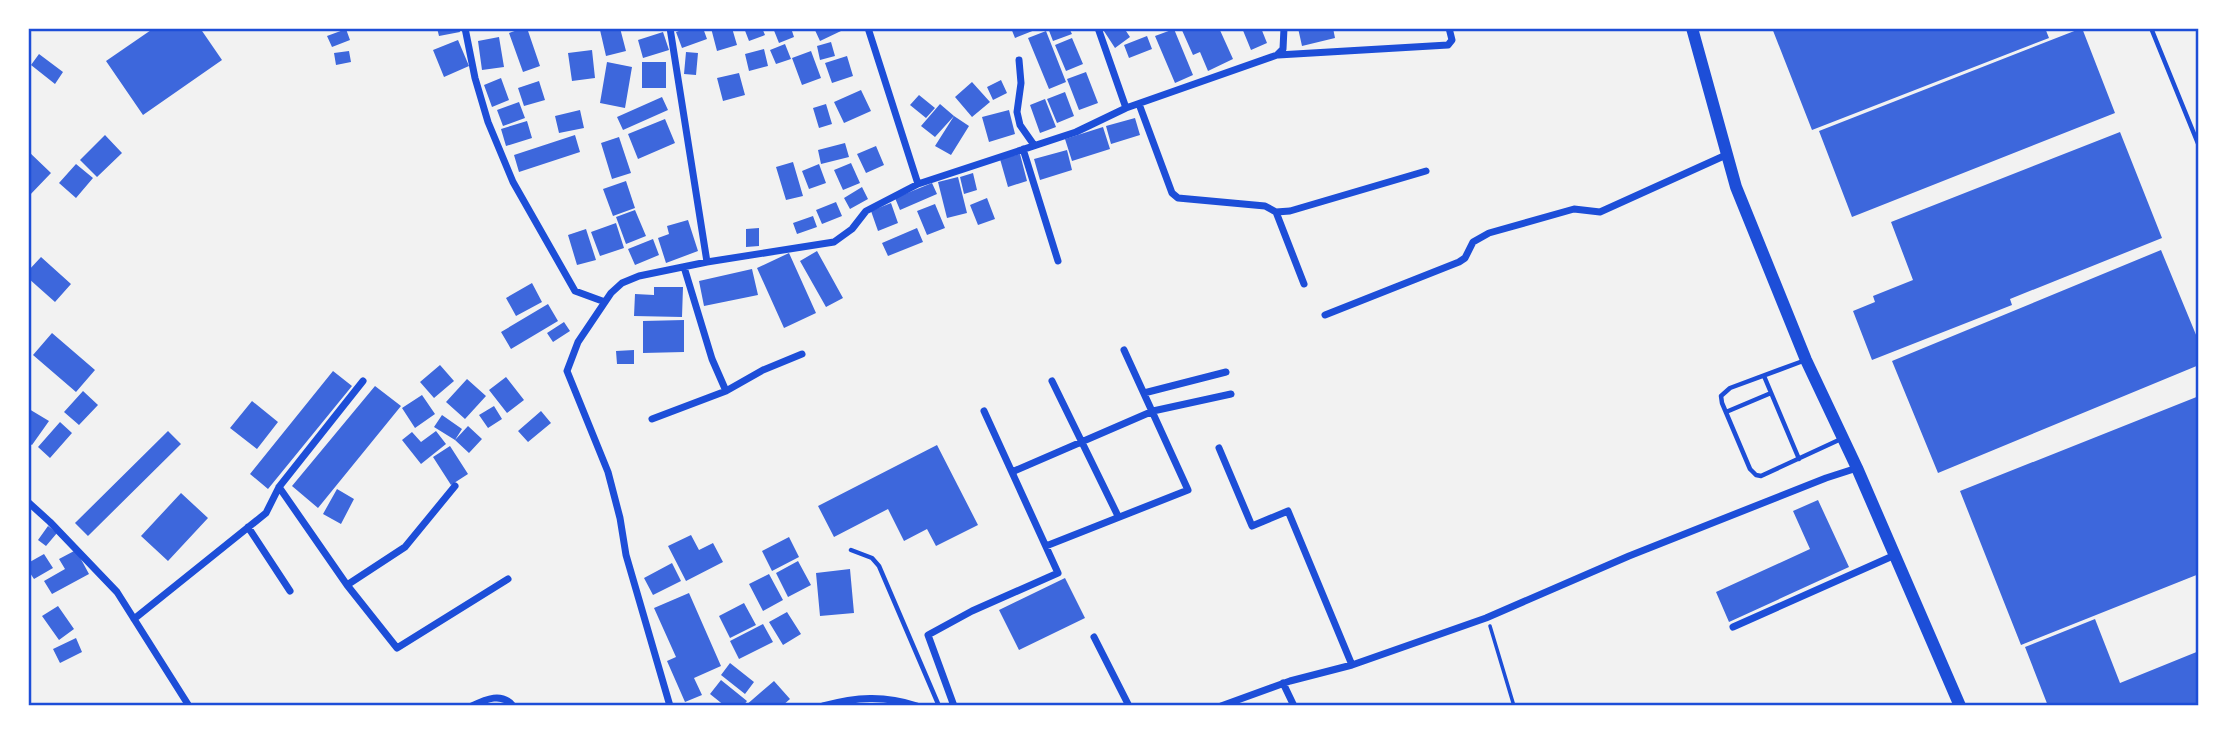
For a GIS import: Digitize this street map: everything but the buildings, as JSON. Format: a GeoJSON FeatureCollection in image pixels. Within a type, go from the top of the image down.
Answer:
{"type":"FeatureCollection","features":[{"type":"Feature","properties":{"kind":"main road"},"geometry":{"type":"LineString","coordinates":[[1692,28],[1736,187],[1806,360],[1857,468],[1960,706]]}},
{"type":"Feature","properties":{"kind":"street"},"geometry":{"type":"LineString","coordinates":[[465,28],[475,78],[488,122],[513,182],[575,290],[604,302]]}},
{"type":"Feature","properties":{"kind":"street"},"geometry":{"type":"LineString","coordinates":[[670,28],[707,262]]}},
{"type":"Feature","properties":{"kind":"street"},"geometry":{"type":"LineString","coordinates":[[868,28],[918,184]]}},
{"type":"Feature","properties":{"kind":"street"},"geometry":{"type":"LineString","coordinates":[[1098,28],[1126,108]]}},
{"type":"Feature","properties":{"kind":"street"},"geometry":{"type":"LineString","coordinates":[[1277,55],[1284,46],[1284,28]]}},
{"type":"Feature","properties":{"kind":"street"},"geometry":{"type":"LineString","coordinates":[[670,706],[626,555],[608,472],[567,370],[578,342],[604,302],[622,284],[707,262],[834,242],[852,229],[866,211],[918,184],[1076,132],[1126,108],[1277,55],[1448,44],[1452,40],[1449,28]]}},
{"type":"Feature","properties":{"kind":"street"},"geometry":{"type":"LineString","coordinates":[[1019,60],[1021,83],[1017,112],[1020,125],[1034,145]]}},
{"type":"Feature","properties":{"kind":"street"},"geometry":{"type":"LineString","coordinates":[[1139,104],[1174,196],[1265,206],[1276,212],[1290,211],[1426,171]]}},
{"type":"Feature","properties":{"kind":"street"},"geometry":{"type":"LineString","coordinates":[[1023,149],[1058,261]]}},
{"type":"Feature","properties":{"kind":"street"},"geometry":{"type":"LineString","coordinates":[[1325,315],[1465,258],[1473,242],[1489,233],[1574,209],[1600,212],[1726,155]]}},
{"type":"Feature","properties":{"kind":"street"},"geometry":{"type":"LineString","coordinates":[[1276,212],[1304,284]]}},
{"type":"Feature","properties":{"kind":"street"},"geometry":{"type":"LineString","coordinates":[[684,267],[712,359],[726,391]]}},
{"type":"Feature","properties":{"kind":"street"},"geometry":{"type":"LineString","coordinates":[[1046,546],[1188,490],[1124,350]]}},
{"type":"Feature","properties":{"kind":"street"},"geometry":{"type":"LineString","coordinates":[[652,419],[726,391],[763,370],[802,354]]}},
{"type":"Feature","properties":{"kind":"street"},"geometry":{"type":"LineString","coordinates":[[1144,393],[1226,372]]}},
{"type":"Feature","properties":{"kind":"street"},"geometry":{"type":"LineString","coordinates":[[134,619],[266,513],[279,487],[363,381]]}},
{"type":"Feature","properties":{"kind":"street"},"geometry":{"type":"LineString","coordinates":[[1052,381],[1118,516]]}},
{"type":"Feature","properties":{"kind":"street"},"geometry":{"type":"LineString","coordinates":[[1012,472],[1153,411],[1231,394]]}},
{"type":"Feature","properties":{"kind":"street"},"geometry":{"type":"LineString","coordinates":[[954,706],[928,635],[972,611],[1058,573],[984,411]]}},
{"type":"Feature","properties":{"kind":"street"},"geometry":{"type":"LineString","coordinates":[[1219,448],[1252,526],[1288,511],[1352,665]]}},
{"type":"Feature","properties":{"kind":"street"},"geometry":{"type":"LineString","coordinates":[[1221,706],[1283,683],[1352,665],[1486,618],[1629,556],[1857,468]]}},
{"type":"Feature","properties":{"kind":"street"},"geometry":{"type":"LineString","coordinates":[[347,585],[405,547],[455,486]]}},
{"type":"Feature","properties":{"kind":"street"},"geometry":{"type":"LineString","coordinates":[[279,487],[347,585],[397,648],[508,579]]}},
{"type":"Feature","properties":{"kind":"street"},"geometry":{"type":"LineString","coordinates":[[28,502],[106,579],[189,706]]}},
{"type":"Feature","properties":{"kind":"street"},"geometry":{"type":"LineString","coordinates":[[248,527],[290,591]]}},
{"type":"Feature","properties":{"kind":"street"},"geometry":{"type":"LineString","coordinates":[[1733,627],[1895,555]]}},
{"type":"Feature","properties":{"kind":"street"},"geometry":{"type":"LineString","coordinates":[[1094,637],[1129,706]]}},
{"type":"Feature","properties":{"kind":"street"},"geometry":{"type":"LineString","coordinates":[[1283,683],[1294,706]]}},
{"type":"Feature","properties":{"kind":"street"},"geometry":{"type":"LineString","coordinates":[[472,706],[494,697],[503,698],[513,706]]}},
{"type":"Feature","properties":{"kind":"street"},"geometry":{"type":"LineString","coordinates":[[823,706],[867,697],[891,699],[917,706]]}},
{"type":"Feature","properties":{"kind":"lane"},"geometry":{"type":"LineString","coordinates":[[2151,28],[2199,146]]}},
{"type":"Feature","properties":{"kind":"lane"},"geometry":{"type":"LineString","coordinates":[[1806,360],[1723,392],[1721,398],[1750,469],[1761,476],[1842,439]]}},
{"type":"Feature","properties":{"kind":"lane"},"geometry":{"type":"LineString","coordinates":[[1764,376],[1799,460]]}},
{"type":"Feature","properties":{"kind":"lane"},"geometry":{"type":"LineString","coordinates":[[1726,412],[1772,393]]}},
{"type":"Feature","properties":{"kind":"lane"},"geometry":{"type":"LineString","coordinates":[[851,550],[873,558],[879,566],[939,706]]}},
{"type":"Feature","properties":{"kind":"path"},"geometry":{"type":"LineString","coordinates":[[1486,618],[1514,706]]}}]}
